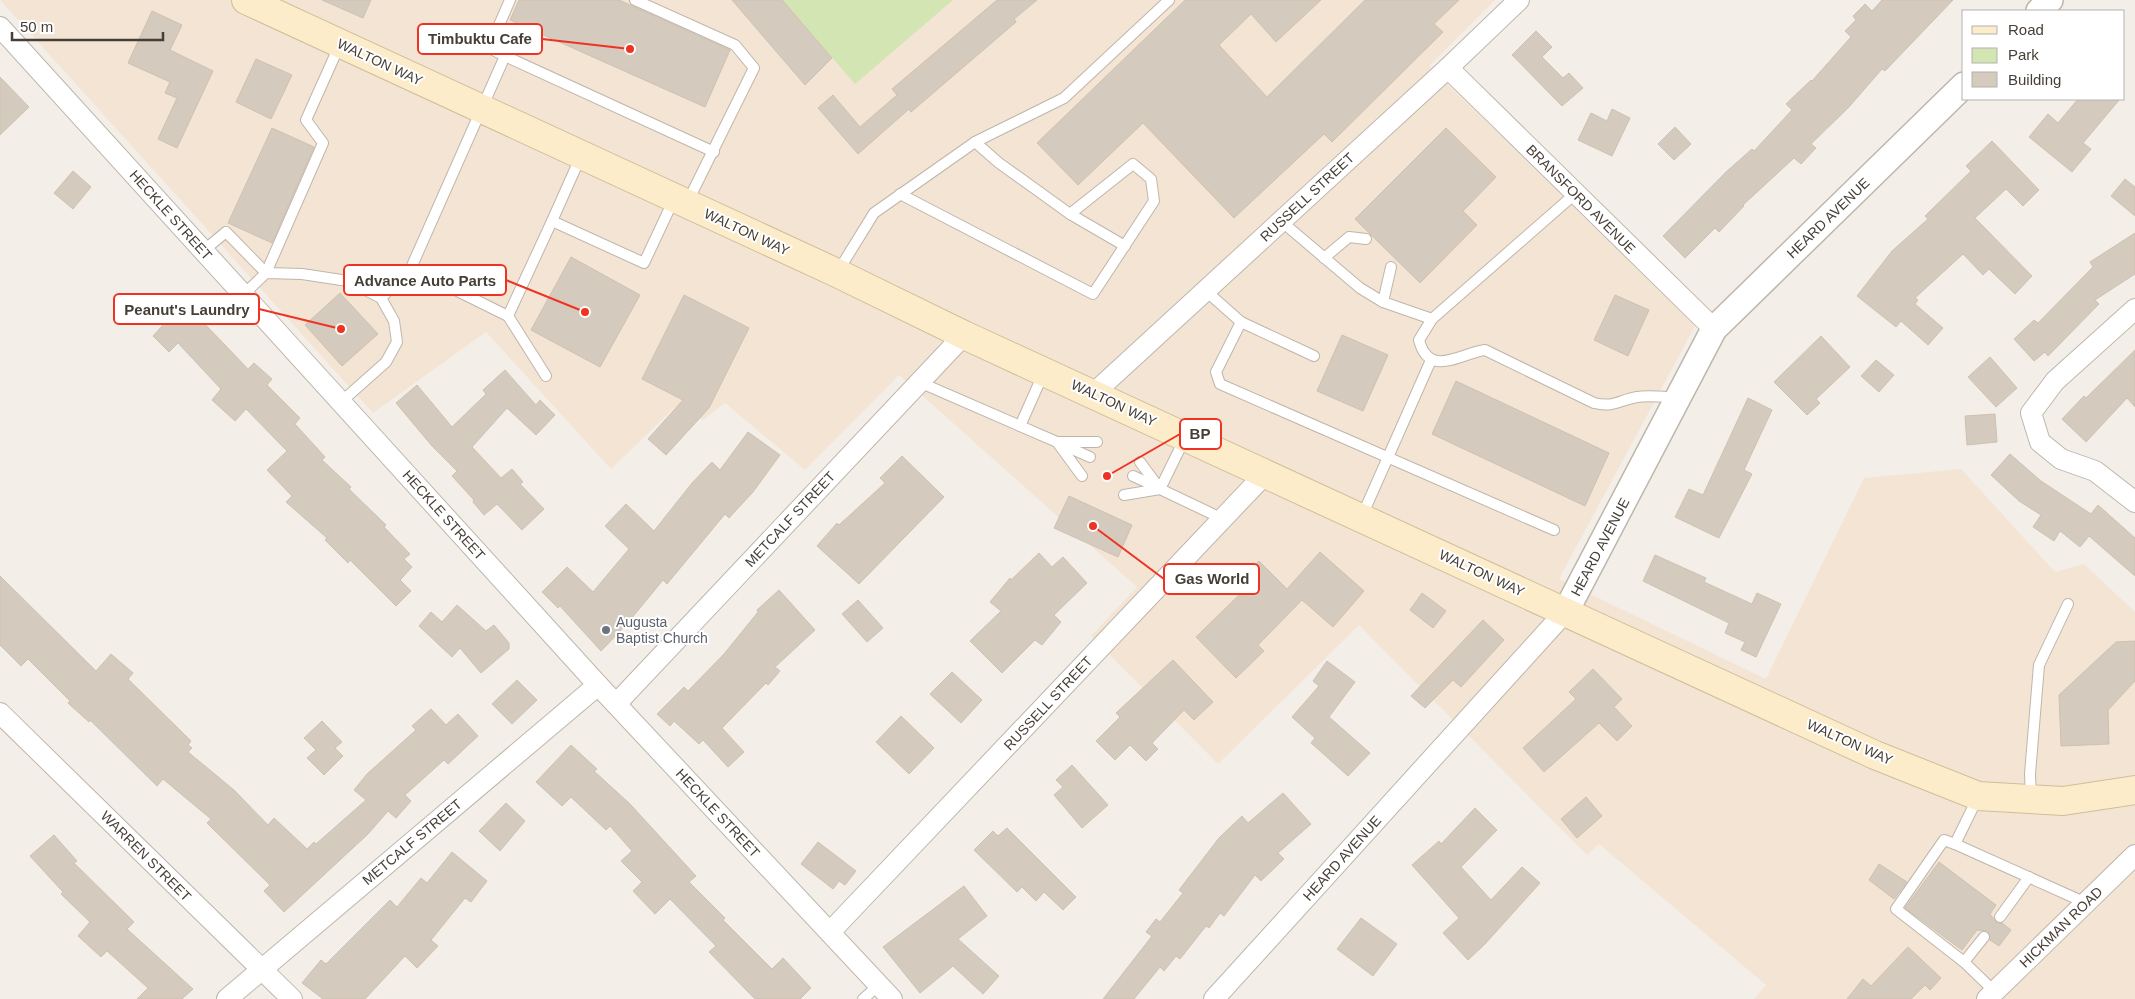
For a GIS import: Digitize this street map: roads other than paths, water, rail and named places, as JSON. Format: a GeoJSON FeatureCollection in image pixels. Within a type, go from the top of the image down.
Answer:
{"type":"FeatureCollection","features":[{"type":"Feature","properties":{"kind":"main road","name":"WALTON WAY"},"geometry":{"type":"LineString","coordinates":[[246,0],[277,6],[340,43],[964,335],[1094,393],[1876,755],[1978,796],[2063,801],[2135,790]]}},
{"type":"Feature","properties":{"kind":"street","name":"RUSSELL STREET"},"geometry":{"type":"LineString","coordinates":[[1094,393],[1448,68],[1519,0]]}},
{"type":"Feature","properties":{"kind":"street"},"geometry":{"type":"LineString","coordinates":[[2040,10],[2050,0]]}},
{"type":"Feature","properties":{"kind":"street","name":"HECKLE STREET"},"geometry":{"type":"LineString","coordinates":[[0,27],[598,685],[885,992]]}},
{"type":"Feature","properties":{"kind":"street","name":"BRANSFORD AVENUE"},"geometry":{"type":"LineString","coordinates":[[1448,68],[1714,329]]}},
{"type":"Feature","properties":{"kind":"street","name":"HEARD AVENUE"},"geometry":{"type":"LineString","coordinates":[[1214,999],[1566,611],[1714,329],[1962,87]]}},
{"type":"Feature","properties":{"kind":"street"},"geometry":{"type":"LineString","coordinates":[[2135,309],[2055,381],[2031,413],[2040,442],[2061,459],[2095,471],[2135,502]]}},
{"type":"Feature","properties":{"kind":"street","name":"METCALF STREET"},"geometry":{"type":"LineString","coordinates":[[616,704],[964,335]]}},
{"type":"Feature","properties":{"kind":"street","name":"RUSSELL STREET"},"geometry":{"type":"LineString","coordinates":[[830,932],[1266,473]]}},
{"type":"Feature","properties":{"kind":"street","name":"METCALF STREET"},"geometry":{"type":"LineString","coordinates":[[227,999],[260,969],[598,685]]}},
{"type":"Feature","properties":{"kind":"street","name":"WARREN STREET"},"geometry":{"type":"LineString","coordinates":[[0,713],[292,999]]}},
{"type":"Feature","properties":{"kind":"street","name":"HICKMAN ROAD"},"geometry":{"type":"LineString","coordinates":[[1991,995],[2135,855]]}},
{"type":"Feature","properties":{"kind":"lane"},"geometry":{"type":"LineString","coordinates":[[510,0],[489,48],[714,152]]}},
{"type":"Feature","properties":{"kind":"lane"},"geometry":{"type":"LineString","coordinates":[[552,222],[644,263],[680,201],[714,152],[754,68],[735,45],[636,0]]}},
{"type":"Feature","properties":{"kind":"lane"},"geometry":{"type":"LineString","coordinates":[[837,274],[874,213],[975,142],[1064,98],[1169,0]]}},
{"type":"Feature","properties":{"kind":"lane"},"geometry":{"type":"LineString","coordinates":[[244,295],[266,273],[323,143],[306,120],[340,43]]}},
{"type":"Feature","properties":{"kind":"lane"},"geometry":{"type":"LineString","coordinates":[[381,298],[411,268],[505,56]]}},
{"type":"Feature","properties":{"kind":"lane"},"geometry":{"type":"LineString","coordinates":[[975,142],[999,164],[1070,214],[1125,246]]}},
{"type":"Feature","properties":{"kind":"lane"},"geometry":{"type":"LineString","coordinates":[[508,316],[581,155]]}},
{"type":"Feature","properties":{"kind":"lane"},"geometry":{"type":"LineString","coordinates":[[900,194],[1093,294],[1154,201],[1152,179],[1133,164],[1070,214]]}},
{"type":"Feature","properties":{"kind":"lane"},"geometry":{"type":"LineString","coordinates":[[1576,193],[1432,319],[1419,340],[1422,350],[1431,360],[1441,362],[1458,360],[1476,351],[1486,350],[1594,403],[1607,406],[1635,397],[1678,398]]}},
{"type":"Feature","properties":{"kind":"lane"},"geometry":{"type":"LineString","coordinates":[[1281,221],[1360,288],[1383,302],[1432,319]]}},
{"type":"Feature","properties":{"kind":"lane"},"geometry":{"type":"LineString","coordinates":[[203,251],[226,232],[266,273],[302,274],[348,280],[381,298],[394,321],[397,342],[386,362],[341,402]]}},
{"type":"Feature","properties":{"kind":"lane"},"geometry":{"type":"LineString","coordinates":[[1324,258],[1349,237],[1366,239]]}},
{"type":"Feature","properties":{"kind":"lane"},"geometry":{"type":"LineString","coordinates":[[1383,302],[1390,267]]}},
{"type":"Feature","properties":{"kind":"lane"},"geometry":{"type":"LineString","coordinates":[[411,268],[508,316],[546,376]]}},
{"type":"Feature","properties":{"kind":"lane"},"geometry":{"type":"LineString","coordinates":[[1206,291],[1242,322],[1314,356]]}},
{"type":"Feature","properties":{"kind":"lane"},"geometry":{"type":"LineString","coordinates":[[1242,322],[1216,372],[1220,384],[1554,530]]}},
{"type":"Feature","properties":{"kind":"lane"},"geometry":{"type":"LineString","coordinates":[[1362,517],[1431,360]]}},
{"type":"Feature","properties":{"kind":"lane"},"geometry":{"type":"LineString","coordinates":[[1020,426],[1045,371]]}},
{"type":"Feature","properties":{"kind":"lane"},"geometry":{"type":"LineString","coordinates":[[919,382],[1090,457]]}},
{"type":"Feature","properties":{"kind":"lane"},"geometry":{"type":"LineString","coordinates":[[1160,489],[1186,436]]}},
{"type":"Feature","properties":{"kind":"lane"},"geometry":{"type":"LineString","coordinates":[[1057,442],[1097,442]]}},
{"type":"Feature","properties":{"kind":"lane"},"geometry":{"type":"LineString","coordinates":[[1057,442],[1082,476]]}},
{"type":"Feature","properties":{"kind":"lane"},"geometry":{"type":"LineString","coordinates":[[1140,462],[1160,489]]}},
{"type":"Feature","properties":{"kind":"lane"},"geometry":{"type":"LineString","coordinates":[[1133,476],[1222,519]]}},
{"type":"Feature","properties":{"kind":"lane"},"geometry":{"type":"LineString","coordinates":[[1124,495],[1160,489]]}},
{"type":"Feature","properties":{"kind":"lane"},"geometry":{"type":"LineString","coordinates":[[2030,799],[2030,774],[2039,665],[2068,604]]}},
{"type":"Feature","properties":{"kind":"lane"},"geometry":{"type":"LineString","coordinates":[[1955,844],[1978,796]]}},
{"type":"Feature","properties":{"kind":"lane"},"geometry":{"type":"LineString","coordinates":[[1991,995],[1964,962],[1896,909],[1944,840],[2086,903]]}},
{"type":"Feature","properties":{"kind":"lane"},"geometry":{"type":"LineString","coordinates":[[2000,917],[2029,877]]}},
{"type":"Feature","properties":{"kind":"lane"},"geometry":{"type":"LineString","coordinates":[[1964,962],[1984,937]]}},
{"type":"Feature","properties":{"kind":"lane"},"geometry":{"type":"LineString","coordinates":[[863,999],[885,992]]}},
{"type":"Feature","properties":{"kind":"place","name":"Timbuktu Cafe"},"geometry":{"type":"Point","coordinates":[630,49]}},
{"type":"Feature","properties":{"kind":"place","name":"Advance Auto Parts"},"geometry":{"type":"Point","coordinates":[585,312]}},
{"type":"Feature","properties":{"kind":"place","name":"Peanut's Laundry"},"geometry":{"type":"Point","coordinates":[341,329]}},
{"type":"Feature","properties":{"kind":"place","name":"BP"},"geometry":{"type":"Point","coordinates":[1107,476]}},
{"type":"Feature","properties":{"kind":"place","name":"Gas World"},"geometry":{"type":"Point","coordinates":[1093,526]}},
{"type":"Feature","properties":{"kind":"place","name":"Augusta Baptist Church"},"geometry":{"type":"Point","coordinates":[606,630]}}]}
